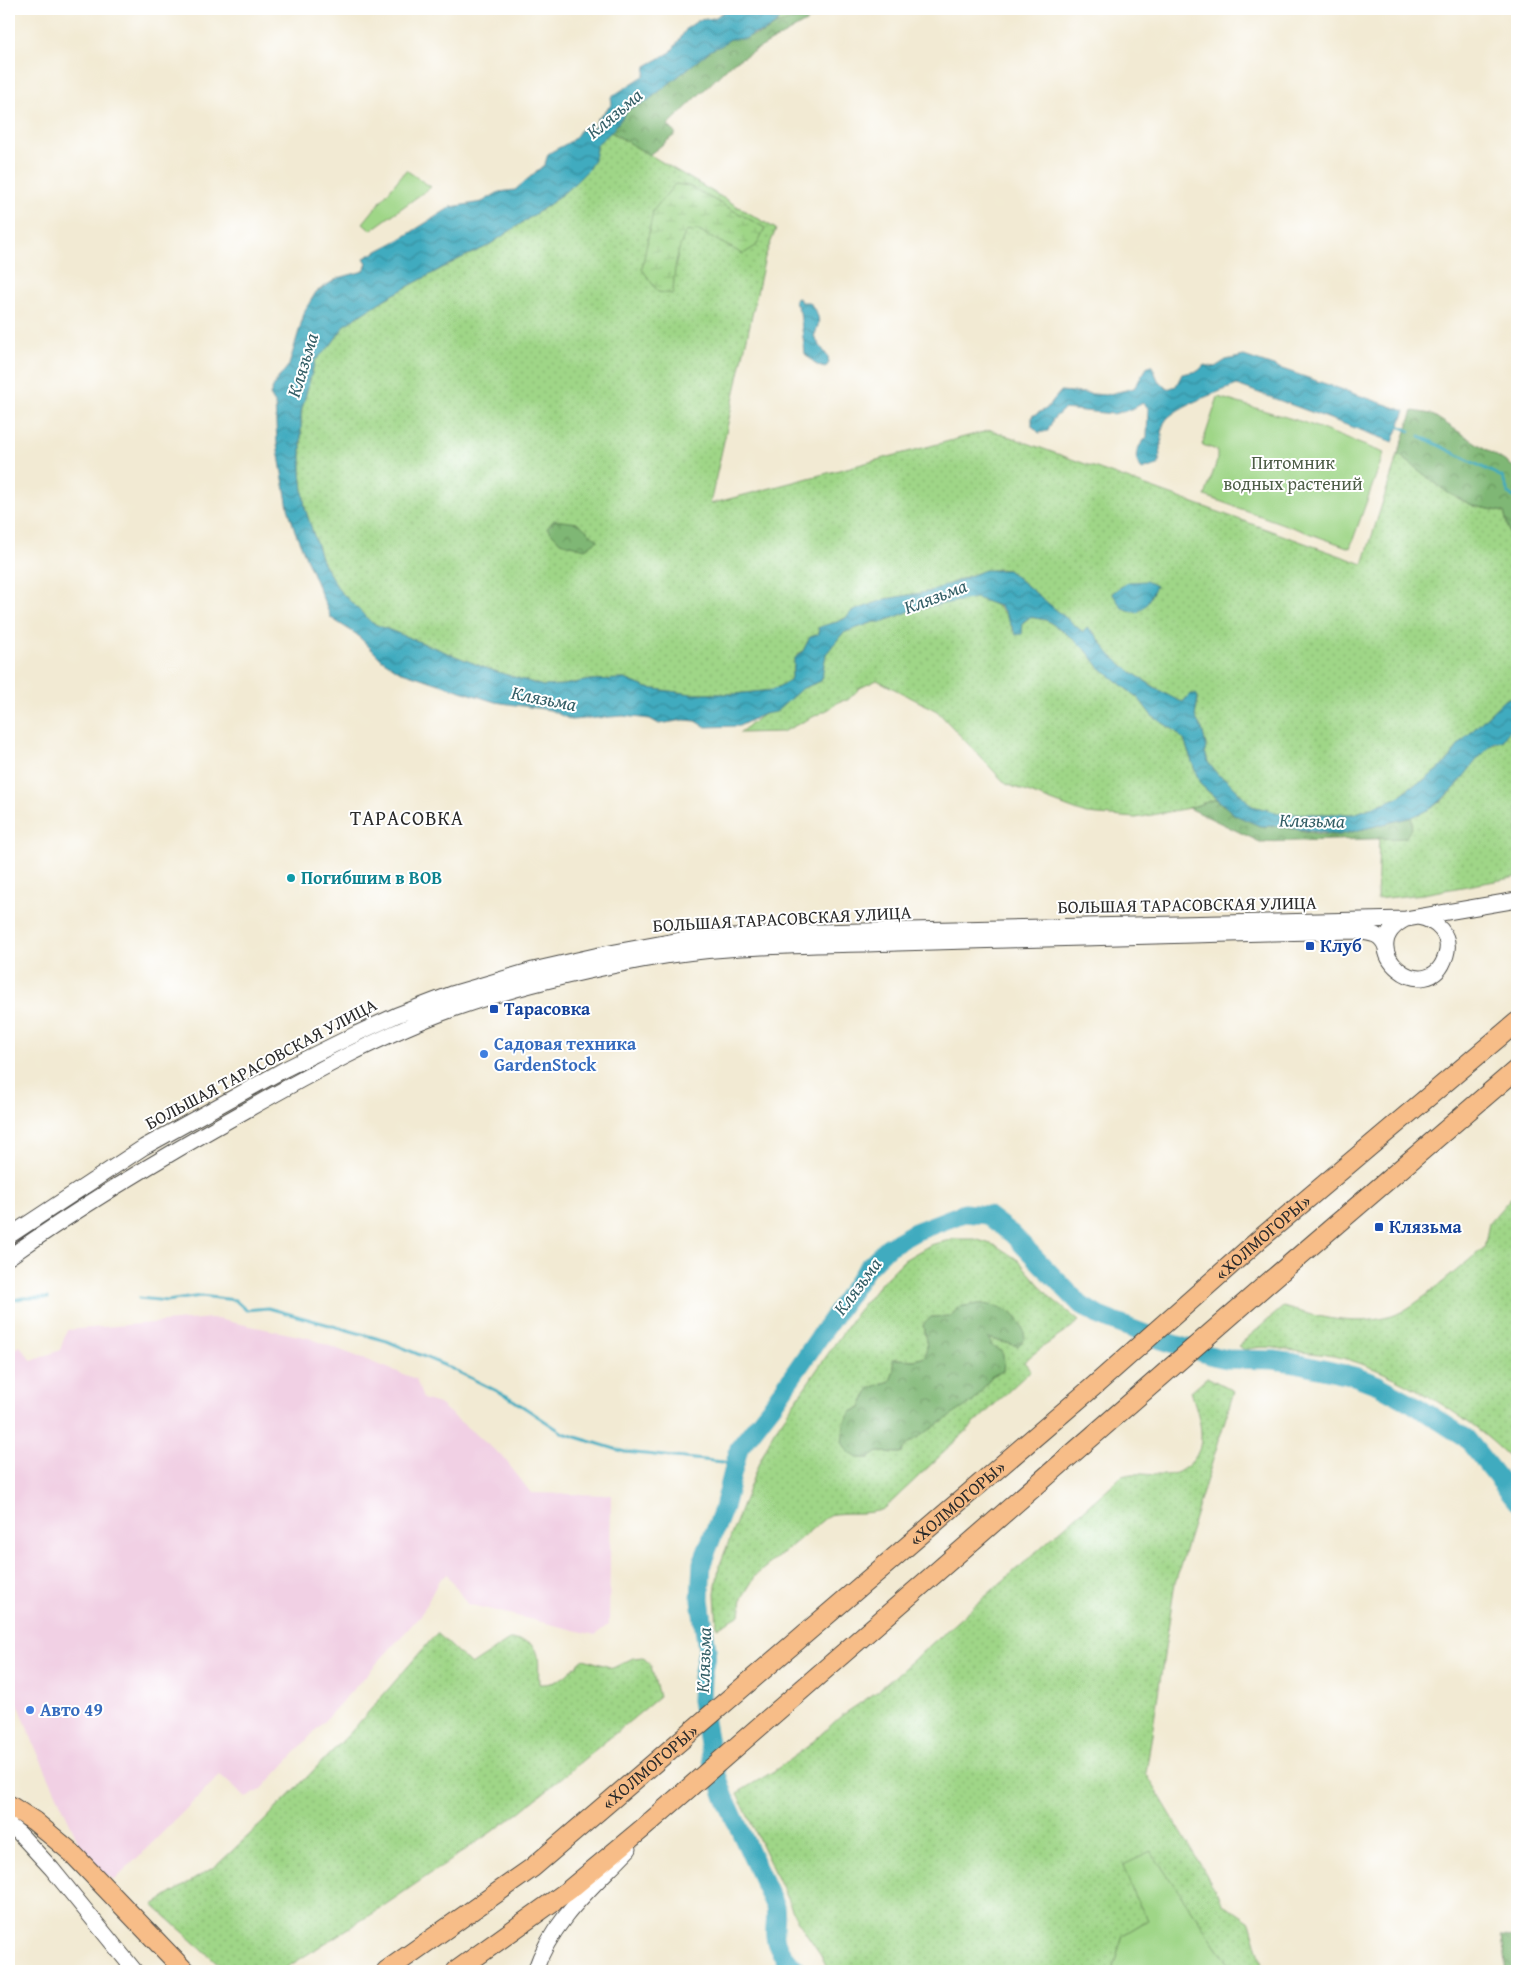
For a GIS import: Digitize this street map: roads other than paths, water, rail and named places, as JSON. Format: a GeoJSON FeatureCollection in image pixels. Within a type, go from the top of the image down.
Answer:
{"type":"FeatureCollection","features":[{"type":"Feature","properties":{"kind":"main road","name":"«ХОЛМОГОРЫ»"},"geometry":{"type":"LineString","coordinates":[[386,1971],[532,1868],[677,1746],[1226,1270],[1517,1022]]}},
{"type":"Feature","properties":{"kind":"main road"},"geometry":{"type":"LineString","coordinates":[[456,1971],[569,1890],[678,1798],[1268,1283],[1517,1069]]}},
{"type":"Feature","properties":{"kind":"main road"},"geometry":{"type":"LineString","coordinates":[[9,1805],[34,1821],[71,1852],[185,1971]]}},
{"type":"Feature","properties":{"kind":"street","name":"БОЛЬШАЯ ТАРАСОВСКАЯ УЛИЦА"},"geometry":{"type":"LineString","coordinates":[[9,1236],[144,1147],[285,1069],[358,1033],[397,1015],[452,994],[533,970],[599,955],[680,940],[816,932],[1411,918],[1517,900]]}},
{"type":"Feature","properties":{"kind":"street"},"geometry":{"type":"LineString","coordinates":[[1411,918],[1433,921],[1441,929],[1447,941],[1447,954],[1442,964],[1436,971],[1419,978],[1406,975],[1391,964],[1386,948],[1392,930],[1411,918]]}},
{"type":"Feature","properties":{"kind":"street","name":"БОЛЬШАЯ ТАРАСОВСКАЯ УЛИЦА"},"geometry":{"type":"LineString","coordinates":[[9,1257],[155,1162],[287,1087],[352,1054],[456,1008],[572,976],[645,959],[714,951],[967,941],[1353,931],[1374,934],[1381,938],[1386,948]]}},
{"type":"Feature","properties":{"kind":"street"},"geometry":{"type":"LineString","coordinates":[[535,1971],[546,1946],[565,1915],[678,1798]]}},
{"type":"Feature","properties":{"kind":"street"},"geometry":{"type":"LineString","coordinates":[[9,1825],[19,1833],[46,1864],[135,1971]]}},
{"type":"Feature","properties":{"kind":"water"},"geometry":{"type":"Polygon","coordinates":[[[729,9],[787,9],[776,24],[764,32],[753,34],[745,39],[730,39],[721,46],[711,50],[646,102],[629,109],[611,132],[597,144],[594,159],[588,170],[550,204],[486,247],[459,259],[385,299],[346,324],[330,346],[315,361],[301,412],[301,473],[305,508],[322,561],[339,590],[372,623],[488,669],[543,686],[563,685],[590,680],[625,679],[647,688],[692,694],[734,694],[773,690],[790,680],[794,659],[803,651],[810,637],[819,634],[818,628],[840,621],[851,612],[886,599],[932,591],[985,570],[1008,570],[1083,632],[1087,627],[1091,630],[1110,654],[1144,680],[1183,702],[1190,694],[1196,694],[1198,697],[1195,717],[1202,729],[1208,762],[1218,775],[1227,780],[1252,806],[1283,814],[1354,814],[1397,798],[1410,787],[1425,780],[1450,759],[1458,745],[1503,701],[1517,694],[1517,723],[1510,729],[1502,741],[1494,742],[1475,762],[1454,789],[1432,808],[1412,817],[1339,835],[1278,826],[1260,826],[1235,815],[1200,784],[1184,740],[1174,730],[1152,716],[1139,699],[1099,667],[1086,650],[1062,630],[1046,620],[1030,617],[1023,622],[1022,634],[1016,635],[1004,611],[999,606],[976,598],[916,609],[882,622],[874,622],[843,633],[826,654],[821,681],[801,689],[776,712],[764,714],[739,726],[706,727],[696,721],[684,720],[659,724],[650,719],[623,716],[571,720],[550,710],[495,702],[399,671],[381,659],[356,634],[331,618],[295,531],[288,508],[277,444],[275,403],[270,395],[276,381],[289,365],[305,310],[316,292],[338,278],[364,271],[367,263],[364,258],[402,238],[451,207],[482,202],[499,192],[515,190],[545,164],[548,154],[574,138],[581,129],[587,126],[594,128],[597,119],[612,104],[611,97],[645,75],[646,66],[671,52],[687,28],[699,20],[714,18],[729,9]]]}},
{"type":"Feature","properties":{"kind":"water"},"geometry":{"type":"Polygon","coordinates":[[[799,298],[801,302],[810,302],[817,315],[819,321],[814,337],[828,357],[829,363],[825,368],[818,366],[805,354],[800,312],[795,302],[795,299],[799,298]]]}},
{"type":"Feature","properties":{"kind":"water"},"geometry":{"type":"Polygon","coordinates":[[[1244,356],[1405,411],[1393,442],[1237,385],[1195,401],[1167,419],[1163,426],[1158,465],[1142,470],[1136,457],[1140,445],[1147,437],[1148,408],[1143,403],[1132,409],[1113,414],[1064,409],[1053,419],[1048,431],[1039,433],[1032,426],[1032,416],[1046,409],[1061,391],[1105,395],[1134,388],[1148,366],[1152,366],[1158,380],[1167,389],[1176,386],[1182,374],[1198,371],[1204,365],[1215,367],[1226,360],[1244,356]]]}},
{"type":"Feature","properties":{"kind":"water"},"geometry":{"type":"Polygon","coordinates":[[[1146,581],[1156,586],[1146,605],[1137,613],[1122,608],[1112,593],[1128,582],[1146,581]]]}},
{"type":"Feature","properties":{"kind":"waterway"},"geometry":{"type":"LineString","coordinates":[[1399,426],[1410,431]]}},
{"type":"Feature","properties":{"kind":"waterway"},"geometry":{"type":"LineString","coordinates":[[1420,436],[1502,477],[1509,494],[1517,500]]}},
{"type":"Feature","properties":{"kind":"waterway","name":"Клязьма"},"geometry":{"type":"LineString","coordinates":[[797,1971],[778,1946],[775,1936],[775,1907],[725,1798],[712,1760],[701,1700],[702,1677],[707,1649],[700,1599],[702,1563],[724,1507],[739,1448],[771,1407],[867,1268],[888,1247],[915,1232],[964,1213],[987,1215],[1012,1234],[1081,1305],[1099,1316],[1161,1340],[1213,1356],[1227,1359],[1274,1360],[1295,1363],[1354,1376],[1378,1385],[1413,1404],[1466,1438],[1517,1502]]}},
{"type":"Feature","properties":{"kind":"waterway"},"geometry":{"type":"LineString","coordinates":[[139,1298],[167,1301],[201,1296],[235,1300],[246,1310],[268,1308],[387,1341],[446,1366],[507,1396],[563,1433],[625,1452],[733,1463]]}},
{"type":"Feature","properties":{"kind":"waterway"},"geometry":{"type":"LineString","coordinates":[[9,1301],[23,1298],[48,1298]]}},
{"type":"Feature","properties":{"kind":"place","name":"Погибшим в ВОВ"},"geometry":{"type":"Point","coordinates":[291,878]}},
{"type":"Feature","properties":{"kind":"place","name":"Клуб"},"geometry":{"type":"Point","coordinates":[1310,946]}},
{"type":"Feature","properties":{"kind":"place","name":"Тарасовка"},"geometry":{"type":"Point","coordinates":[494,1009]}},
{"type":"Feature","properties":{"kind":"place","name":"Садовая техника GardenStock"},"geometry":{"type":"Point","coordinates":[484,1054]}},
{"type":"Feature","properties":{"kind":"place","name":"Клязьма"},"geometry":{"type":"Point","coordinates":[1379,1227]}},
{"type":"Feature","properties":{"kind":"place","name":"Авто 49"},"geometry":{"type":"Point","coordinates":[30,1710]}},
{"type":"Feature","properties":{"kind":"district","name":"ТАРАСОВКА"},"geometry":{"type":"Point","coordinates":[407,818]}},
{"type":"Feature","properties":{"kind":"park label","name":"Питомник водных растений"},"geometry":{"type":"Point","coordinates":[1293,473]}}]}
